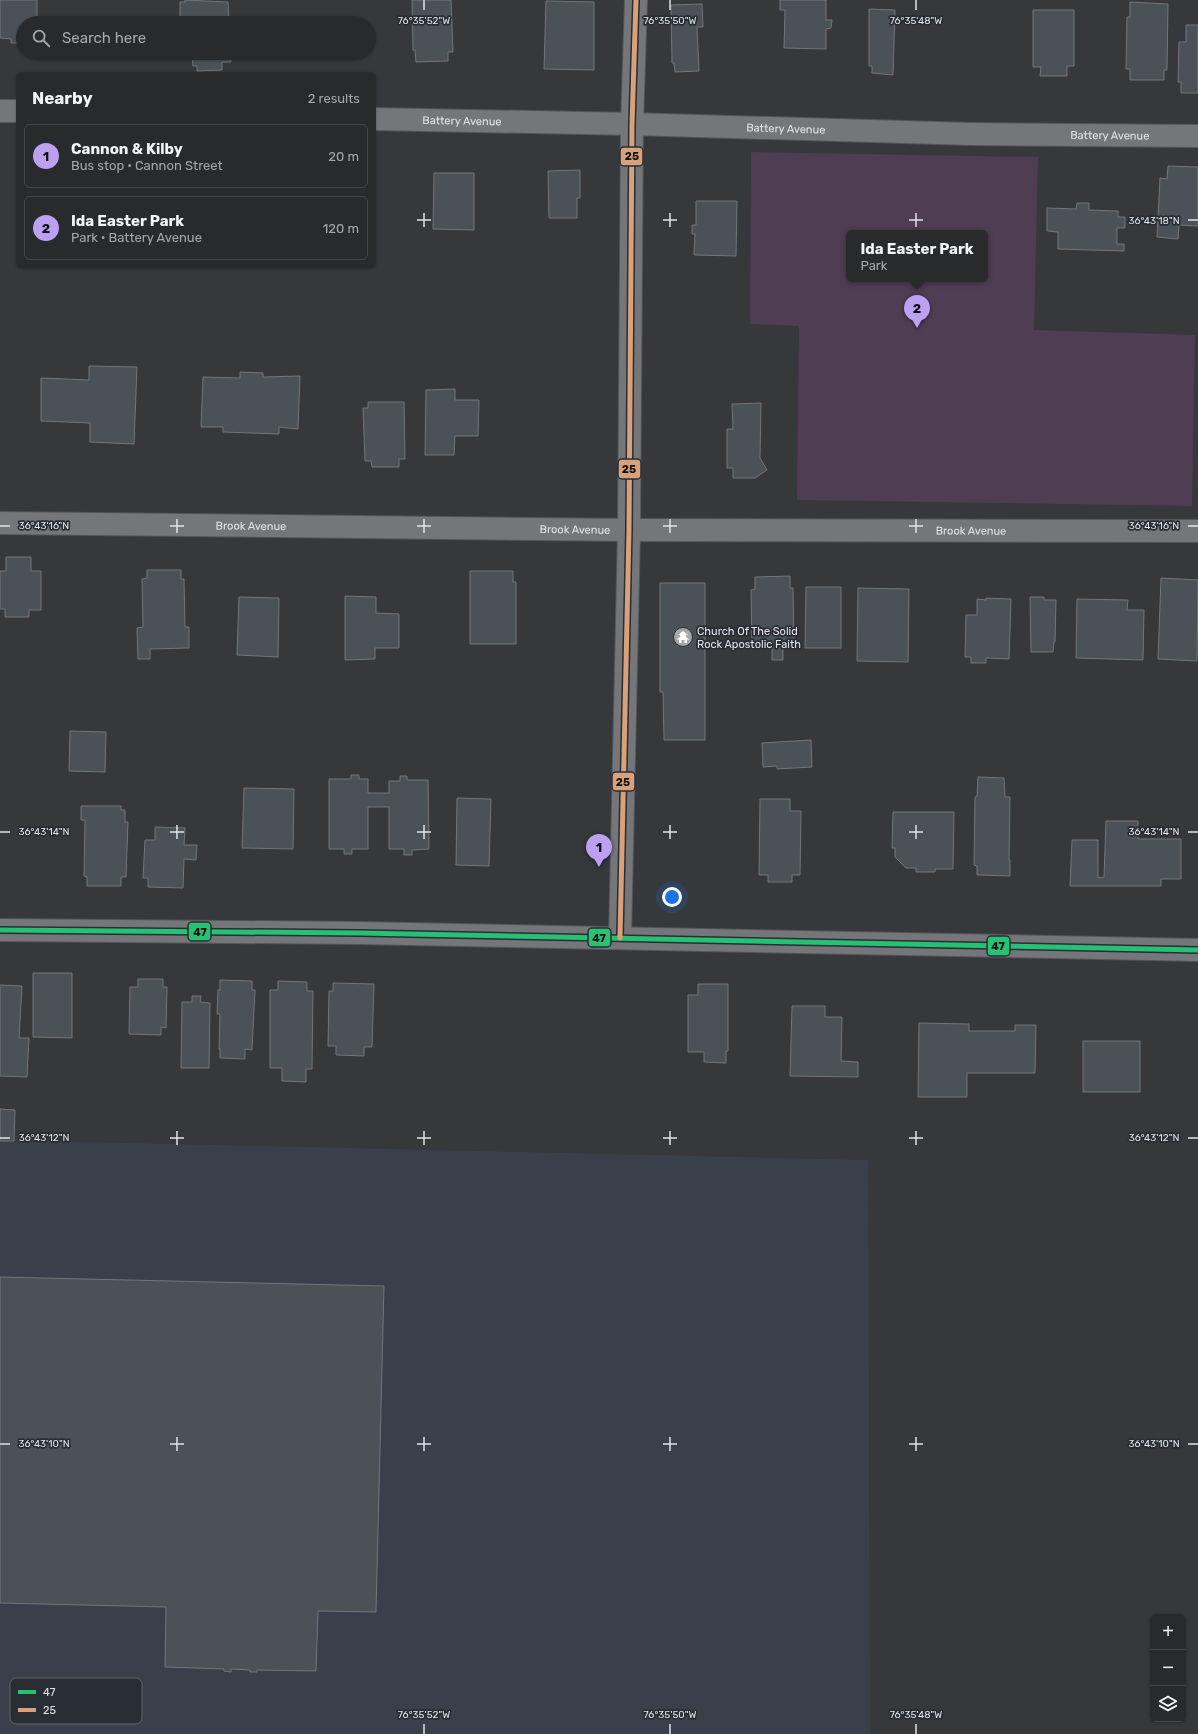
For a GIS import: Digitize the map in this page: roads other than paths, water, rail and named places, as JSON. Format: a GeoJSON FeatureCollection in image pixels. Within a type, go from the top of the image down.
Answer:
{"type":"FeatureCollection","features":[{"type":"Feature","properties":{"kind":"street"},"geometry":{"type":"LineString","coordinates":[[620,938],[629,530],[632,124],[636,0]]}},
{"type":"Feature","properties":{"kind":"street"},"geometry":{"type":"LineString","coordinates":[[0,111],[16,111]]}},
{"type":"Feature","properties":{"kind":"street","name":"Battery Avenue"},"geometry":{"type":"LineString","coordinates":[[376,119],[632,124],[971,134],[1198,136]]}},
{"type":"Feature","properties":{"kind":"street","name":"Brook Avenue"},"geometry":{"type":"LineString","coordinates":[[0,523],[629,530],[1198,531]]}},
{"type":"Feature","properties":{"kind":"street"},"geometry":{"type":"LineString","coordinates":[[0,930],[352,933],[1198,950]]}},
{"type":"Feature","properties":{"kind":"place","name":"Ida Easter Park"},"geometry":{"type":"Point","coordinates":[917,328]}},
{"type":"Feature","properties":{"kind":"place","name":"Church Of The Solid Rock Apostolic Faith"},"geometry":{"type":"Point","coordinates":[683,637]}},
{"type":"Feature","properties":{"kind":"place","name":"Cannon & Kilby"},"geometry":{"type":"Point","coordinates":[599,867]}}]}
